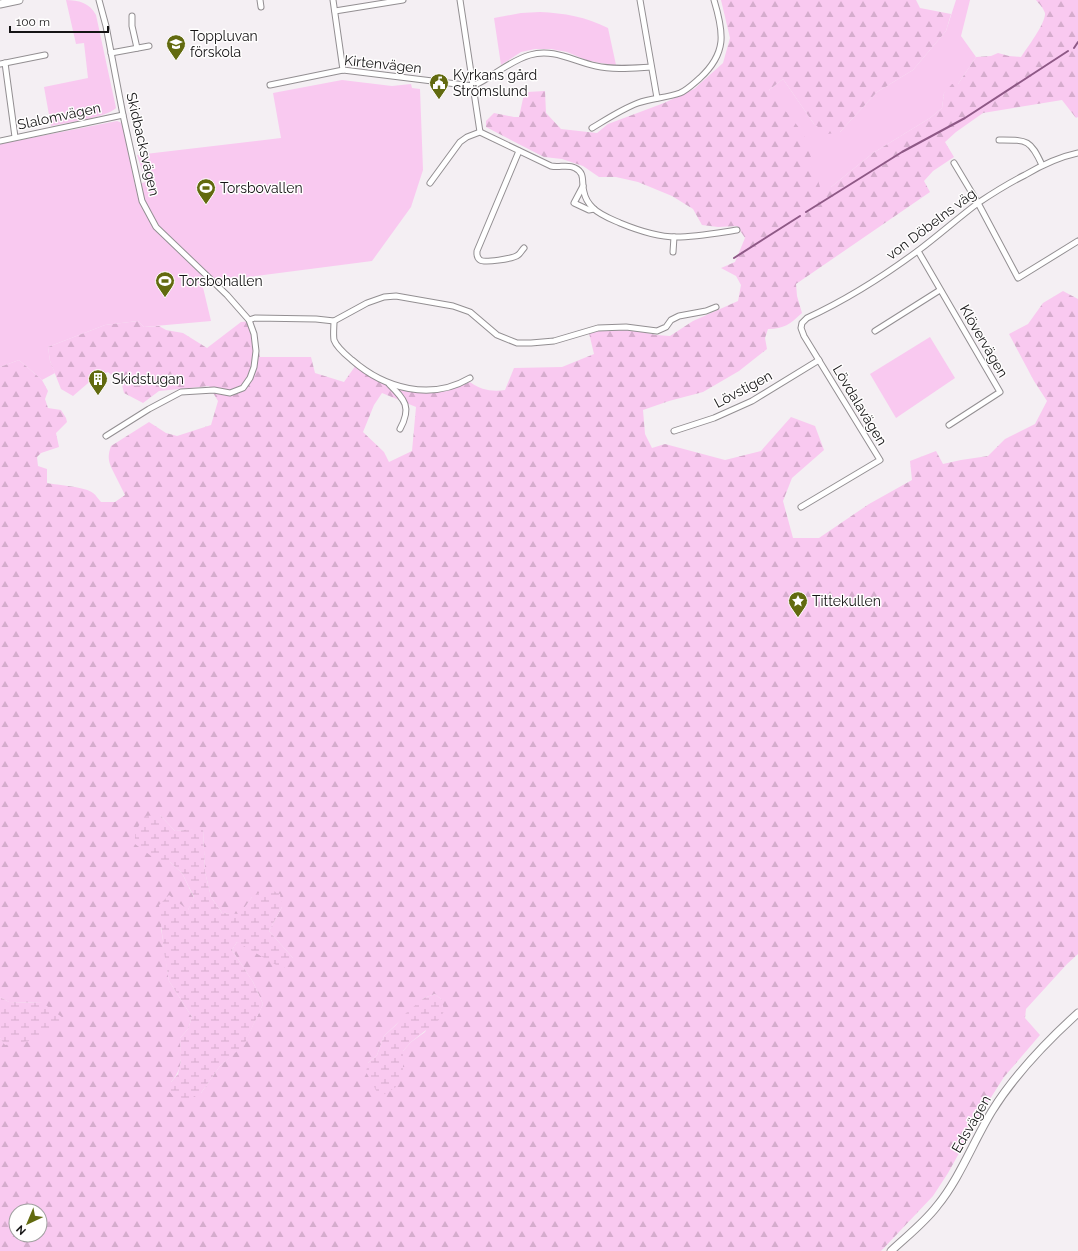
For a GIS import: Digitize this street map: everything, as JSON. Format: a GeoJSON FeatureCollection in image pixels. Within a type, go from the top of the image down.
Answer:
{"type":"FeatureCollection","features":[{"type":"Feature","properties":{"kind":"street"},"geometry":{"type":"LineString","coordinates":[[0,4],[19,0]]}},
{"type":"Feature","properties":{"kind":"street","name":"Skidbacksvägen"},"geometry":{"type":"LineString","coordinates":[[99,0],[142,201],[156,227],[227,295],[249,320],[254,334],[256,351],[254,367],[250,378],[243,388],[230,392],[214,390],[181,392],[149,409],[106,436]]}},
{"type":"Feature","properties":{"kind":"street"},"geometry":{"type":"LineString","coordinates":[[260,0],[261,7]]}},
{"type":"Feature","properties":{"kind":"street"},"geometry":{"type":"LineString","coordinates":[[333,0],[343,70]]}},
{"type":"Feature","properties":{"kind":"street"},"geometry":{"type":"LineString","coordinates":[[335,11],[403,0]]}},
{"type":"Feature","properties":{"kind":"street"},"geometry":{"type":"LineString","coordinates":[[460,0],[480,132]]}},
{"type":"Feature","properties":{"kind":"street"},"geometry":{"type":"LineString","coordinates":[[640,0],[657,98]]}},
{"type":"Feature","properties":{"kind":"street"},"geometry":{"type":"LineString","coordinates":[[592,128],[611,116],[636,104],[682,92],[704,74],[716,59],[721,45],[722,32],[714,0]]}},
{"type":"Feature","properties":{"kind":"street"},"geometry":{"type":"LineString","coordinates":[[132,16],[132,26],[137,48]]}},
{"type":"Feature","properties":{"kind":"street"},"geometry":{"type":"LineString","coordinates":[[111,53],[149,46]]}},
{"type":"Feature","properties":{"kind":"street"},"geometry":{"type":"LineString","coordinates":[[473,86],[484,81],[513,62],[537,53],[559,54],[604,68],[651,67]]}},
{"type":"Feature","properties":{"kind":"street"},"geometry":{"type":"LineString","coordinates":[[15,137],[2,64],[44,55]]}},
{"type":"Feature","properties":{"kind":"street","name":"Kirtenvägen"},"geometry":{"type":"LineString","coordinates":[[270,85],[343,70],[473,86]]}},
{"type":"Feature","properties":{"kind":"street","name":"Slalomvägen"},"geometry":{"type":"LineString","coordinates":[[0,141],[123,115]]}},
{"type":"Feature","properties":{"kind":"street"},"geometry":{"type":"LineString","coordinates":[[430,183],[460,142],[467,136],[480,132],[556,167],[568,166],[576,168],[582,175],[586,196],[594,209],[603,215],[625,225],[648,232],[674,237],[686,237],[737,230]]}},
{"type":"Feature","properties":{"kind":"street"},"geometry":{"type":"LineString","coordinates":[[999,140],[1023,141],[1030,144],[1036,152],[1042,165]]}},
{"type":"Feature","properties":{"kind":"street"},"geometry":{"type":"LineString","coordinates":[[519,151],[477,251],[477,256],[478,259],[483,261],[511,258],[520,254],[524,248]]}},
{"type":"Feature","properties":{"kind":"street","name":"von Döbelns väg"},"geometry":{"type":"LineString","coordinates":[[802,323],[807,318],[854,294],[918,251],[978,203],[1007,184],[1042,165],[1078,152]]}},
{"type":"Feature","properties":{"kind":"street"},"geometry":{"type":"LineString","coordinates":[[954,163],[978,203],[1018,278],[1078,241]]}},
{"type":"Feature","properties":{"kind":"street"},"geometry":{"type":"LineString","coordinates":[[583,186],[574,203],[589,210],[594,209]]}},
{"type":"Feature","properties":{"kind":"street"},"geometry":{"type":"LineString","coordinates":[[673,252],[674,237]]}},
{"type":"Feature","properties":{"kind":"street","name":"Klövervägen"},"geometry":{"type":"LineString","coordinates":[[918,251],[1000,392],[949,425]]}},
{"type":"Feature","properties":{"kind":"street"},"geometry":{"type":"LineString","coordinates":[[875,331],[940,290]]}},
{"type":"Feature","properties":{"kind":"street"},"geometry":{"type":"LineString","coordinates":[[249,320],[255,318],[316,319],[334,322],[367,303],[384,297],[396,296],[453,306],[470,312],[490,330],[502,338],[517,343],[531,343],[554,341],[598,328],[626,327],[657,331],[666,327],[671,320],[679,316],[706,311],[716,307]]}},
{"type":"Feature","properties":{"kind":"street"},"geometry":{"type":"LineString","coordinates":[[334,322],[335,341],[338,347],[364,371],[387,383],[423,390],[441,389],[459,384],[470,378]]}},
{"type":"Feature","properties":{"kind":"street","name":"Lövdalavägen"},"geometry":{"type":"LineString","coordinates":[[801,507],[880,460],[804,336],[801,328],[802,323]]}},
{"type":"Feature","properties":{"kind":"street","name":"Lövstigen"},"geometry":{"type":"LineString","coordinates":[[674,431],[714,418],[752,401],[819,360]]}},
{"type":"Feature","properties":{"kind":"street"},"geometry":{"type":"LineString","coordinates":[[387,383],[403,399],[407,408],[400,429]]}},
{"type":"Feature","properties":{"kind":"street","name":"Edsvägen"},"geometry":{"type":"LineString","coordinates":[[891,1251],[923,1222],[937,1206],[954,1180],[992,1111],[1016,1078],[1038,1052],[1078,1013]]}},
{"type":"Feature","properties":{"kind":"green space"},"geometry":{"type":"Polygon","coordinates":[[[66,0],[87,5],[96,15],[116,108],[104,115],[51,126],[44,87],[88,78],[84,43],[76,44],[66,0]]]}},
{"type":"Feature","properties":{"kind":"green space"},"geometry":{"type":"Polygon","coordinates":[[[721,0],[916,0],[920,8],[951,14],[946,31],[913,70],[877,92],[840,132],[828,134],[814,124],[783,79],[769,90],[804,134],[820,187],[831,187],[873,153],[930,118],[942,108],[944,93],[952,84],[958,84],[976,57],[991,56],[998,53],[1021,57],[1036,35],[1045,17],[1042,7],[1036,0],[1078,0],[1078,117],[1076,118],[1062,100],[983,113],[956,132],[945,142],[954,157],[933,171],[924,181],[930,192],[796,284],[797,296],[802,313],[783,327],[768,329],[765,338],[767,349],[739,371],[703,392],[643,410],[645,434],[652,448],[665,444],[725,460],[761,451],[791,417],[815,426],[824,450],[792,478],[783,501],[793,538],[819,538],[869,504],[912,480],[910,461],[936,451],[943,464],[988,456],[1005,439],[1035,424],[1047,401],[1034,381],[1009,334],[1028,324],[1043,303],[1063,291],[1078,299],[1078,954],[1026,1009],[1025,1018],[1040,1035],[1004,1077],[933,1196],[881,1251],[0,1251],[0,1038],[5,1044],[43,1003],[9,1002],[0,997],[0,367],[19,360],[42,380],[48,391],[45,399],[48,408],[61,410],[66,418],[67,422],[56,433],[59,447],[41,453],[37,457],[38,466],[47,469],[47,483],[85,489],[94,494],[101,502],[115,502],[125,495],[109,462],[111,446],[149,422],[166,433],[177,436],[211,425],[218,401],[209,386],[159,391],[143,403],[124,393],[122,385],[108,372],[94,378],[73,396],[61,389],[50,361],[48,347],[105,325],[138,321],[144,327],[159,326],[166,330],[183,333],[207,348],[241,322],[253,321],[260,357],[311,357],[315,373],[344,382],[356,365],[370,377],[385,384],[425,393],[447,391],[470,382],[487,390],[505,390],[514,368],[562,367],[594,354],[589,333],[601,330],[624,328],[656,335],[670,336],[693,321],[738,301],[741,285],[736,276],[721,268],[735,262],[745,238],[737,226],[718,227],[702,225],[693,209],[672,196],[638,182],[616,177],[599,177],[583,166],[562,159],[544,157],[486,127],[486,121],[494,113],[519,117],[524,94],[527,92],[545,91],[546,113],[561,129],[597,133],[608,124],[664,103],[694,89],[723,63],[730,38],[721,0]],[[382,393],[374,405],[363,432],[384,452],[389,462],[412,451],[416,407],[382,393]],[[160,815],[170,862],[182,873],[194,898],[188,910],[161,928],[169,981],[192,1017],[188,1029],[180,1038],[181,1062],[175,1077],[171,1082],[201,1093],[220,1066],[244,1044],[263,1004],[253,982],[232,950],[237,942],[293,958],[269,931],[282,907],[252,897],[240,915],[222,913],[211,897],[205,872],[203,829],[175,831],[160,815]],[[435,994],[424,998],[384,1036],[377,1055],[368,1063],[403,1076],[403,1051],[411,1042],[425,1032],[442,1000],[435,994]]]}},
{"type":"Feature","properties":{"kind":"green space"},"geometry":{"type":"Polygon","coordinates":[[[956,0],[970,0],[961,36],[976,57],[958,84],[944,93],[942,108],[930,118],[873,153],[831,187],[820,188],[769,90],[783,79],[814,124],[840,132],[877,92],[913,70],[946,31],[956,0]]]}},
{"type":"Feature","properties":{"kind":"green space"},"geometry":{"type":"Polygon","coordinates":[[[540,12],[575,16],[608,28],[616,65],[586,60],[567,52],[551,49],[535,49],[521,52],[501,65],[494,18],[521,13],[540,12]]]}},
{"type":"Feature","properties":{"kind":"green space","name":"Torsbovallen"},"geometry":{"type":"Polygon","coordinates":[[[342,80],[392,86],[411,84],[412,88],[420,89],[423,170],[411,207],[372,261],[233,279],[201,279],[211,321],[144,327],[138,321],[105,325],[48,347],[50,361],[55,373],[42,380],[19,360],[0,367],[0,144],[117,121],[122,123],[135,185],[146,182],[137,155],[281,138],[273,93],[342,80]]]}},
{"type":"Feature","properties":{"kind":"green space"},"geometry":{"type":"Polygon","coordinates":[[[930,337],[955,378],[896,418],[870,374],[930,337]]]}},
{"type":"Feature","properties":{"kind":"green space"},"geometry":{"type":"Polygon","coordinates":[[[160,815],[175,831],[203,828],[205,872],[211,897],[222,913],[240,914],[252,897],[267,888],[280,894],[282,907],[269,931],[293,958],[283,969],[237,942],[232,950],[253,982],[263,1004],[244,1045],[220,1066],[201,1093],[191,1098],[173,1096],[169,1091],[171,1082],[178,1074],[181,1061],[180,1038],[188,1029],[192,1017],[169,981],[159,905],[169,895],[188,910],[194,897],[182,873],[170,862],[154,858],[135,844],[135,832],[145,816],[160,815]]]}},
{"type":"Feature","properties":{"kind":"green space"},"geometry":{"type":"Polygon","coordinates":[[[435,994],[442,1000],[444,1011],[440,1019],[411,1042],[403,1051],[403,1076],[396,1087],[383,1095],[378,1094],[366,1072],[368,1063],[377,1055],[384,1036],[406,1013],[424,998],[435,994]]]}},
{"type":"Feature","properties":{"kind":"green space"},"geometry":{"type":"Polygon","coordinates":[[[0,997],[9,1002],[43,1003],[63,1018],[41,1039],[5,1045],[0,1038],[0,997]]]}},
{"type":"Feature","properties":{"kind":"waterway"},"geometry":{"type":"LineString","coordinates":[[1074,48],[1078,42]]}},
{"type":"Feature","properties":{"kind":"waterway"},"geometry":{"type":"LineString","coordinates":[[806,212],[902,152],[965,118],[1068,51]]}},
{"type":"Feature","properties":{"kind":"waterway"},"geometry":{"type":"LineString","coordinates":[[734,258],[800,216]]}},
{"type":"Feature","properties":{"kind":"place","name":"Toppluvan förskola"},"geometry":{"type":"Point","coordinates":[176,61]}},
{"type":"Feature","properties":{"kind":"place","name":"Kyrkans gård Strömslund"},"geometry":{"type":"Point","coordinates":[439,100]}},
{"type":"Feature","properties":{"kind":"place","name":"Torsbovallen"},"geometry":{"type":"Point","coordinates":[206,205]}},
{"type":"Feature","properties":{"kind":"place","name":"Torsbohallen"},"geometry":{"type":"Point","coordinates":[165,298]}},
{"type":"Feature","properties":{"kind":"place","name":"Skidstugan"},"geometry":{"type":"Point","coordinates":[98,396]}},
{"type":"Feature","properties":{"kind":"place","name":"Tittekullen"},"geometry":{"type":"Point","coordinates":[798,618]}}]}
